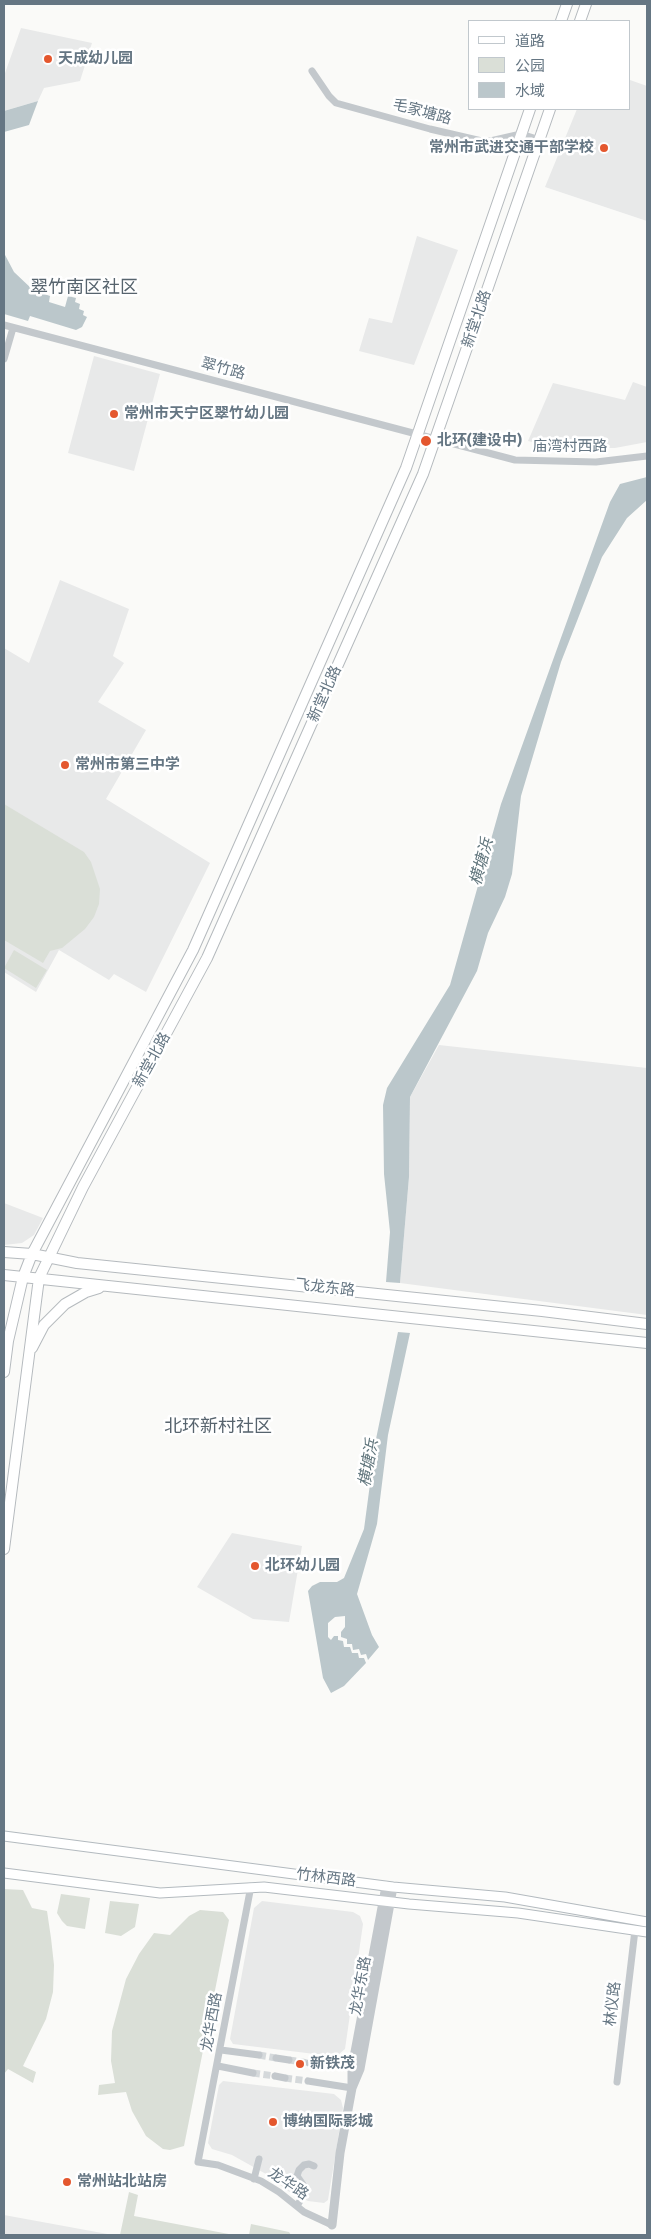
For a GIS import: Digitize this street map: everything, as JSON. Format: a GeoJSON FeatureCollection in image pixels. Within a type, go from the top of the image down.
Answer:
{"type":"FeatureCollection","features":[{"type":"Feature","properties":{"kind":"main road"},"geometry":{"type":"LineString","coordinates":[[561,20],[567,4]]}},
{"type":"Feature","properties":{"kind":"main road"},"geometry":{"type":"LineString","coordinates":[[580,20],[586,4]]}},
{"type":"Feature","properties":{"kind":"main road","name":"新堂北路"},"geometry":{"type":"LineString","coordinates":[[6,1352],[23,1277],[32,1254],[193,950],[403,476],[530,110]]}},
{"type":"Feature","properties":{"kind":"main road","name":"新堂北路"},"geometry":{"type":"LineString","coordinates":[[4,1549],[39,1278],[83,1187],[208,958],[420,483],[550,110]]}},
{"type":"Feature","properties":{"kind":"main road","name":"飞龙东路"},"geometry":{"type":"LineString","coordinates":[[4,1252],[32,1254],[77,1263],[532,1310],[647,1324]]}},
{"type":"Feature","properties":{"kind":"main road","name":"飞龙东路"},"geometry":{"type":"LineString","coordinates":[[4,1275],[647,1343]]}},
{"type":"Feature","properties":{"kind":"main road"},"geometry":{"type":"LineString","coordinates":[[29,1354],[44,1325],[65,1304],[86,1292],[104,1286]]}},
{"type":"Feature","properties":{"kind":"main road"},"geometry":{"type":"LineString","coordinates":[[4,1331],[6,1352],[4,1372]]}},
{"type":"Feature","properties":{"kind":"main road","name":"竹林西路"},"geometry":{"type":"LineString","coordinates":[[4,1836],[390,1886],[505,1897],[647,1922]]}},
{"type":"Feature","properties":{"kind":"main road","name":"竹林西路"},"geometry":{"type":"LineString","coordinates":[[4,1873],[160,1893],[251,1886],[387,1902],[518,1913],[647,1932]]}},
{"type":"Feature","properties":{"kind":"street","name":"毛家塘路"},"geometry":{"type":"LineString","coordinates":[[312,71],[329,96],[336,102],[430,129],[486,142],[521,134]]}},
{"type":"Feature","properties":{"kind":"street"},"geometry":{"type":"LineString","coordinates":[[521,134],[540,140]]}},
{"type":"Feature","properties":{"kind":"street","name":"翠竹路"},"geometry":{"type":"LineString","coordinates":[[4,325],[435,439]]}},
{"type":"Feature","properties":{"kind":"street"},"geometry":{"type":"LineString","coordinates":[[4,359],[13,328]]}},
{"type":"Feature","properties":{"kind":"street","name":"庙湾村西路"},"geometry":{"type":"LineString","coordinates":[[435,439],[516,460],[596,462],[647,456]]}},
{"type":"Feature","properties":{"kind":"street","name":"龙华西路"},"geometry":{"type":"LineString","coordinates":[[198,2162],[218,2066],[251,1886]]}},
{"type":"Feature","properties":{"kind":"street","name":"龙华东路"},"geometry":{"type":"LineString","coordinates":[[332,2225],[340,2153],[390,1886]]}},
{"type":"Feature","properties":{"kind":"street","name":"林仪路"},"geometry":{"type":"LineString","coordinates":[[617,2082],[635,1930]]}},
{"type":"Feature","properties":{"kind":"street"},"geometry":{"type":"LineString","coordinates":[[221,2050],[259,2055]]}},
{"type":"Feature","properties":{"kind":"street"},"geometry":{"type":"LineString","coordinates":[[276,2058],[289,2060]]}},
{"type":"Feature","properties":{"kind":"street"},"geometry":{"type":"LineString","coordinates":[[309,2063],[356,2069]]}},
{"type":"Feature","properties":{"kind":"street"},"geometry":{"type":"LineString","coordinates":[[218,2066],[253,2073]]}},
{"type":"Feature","properties":{"kind":"street"},"geometry":{"type":"LineString","coordinates":[[275,2076],[285,2078]]}},
{"type":"Feature","properties":{"kind":"street"},"geometry":{"type":"LineString","coordinates":[[308,2081],[352,2088]]}},
{"type":"Feature","properties":{"kind":"street"},"geometry":{"type":"LineString","coordinates":[[254,2179],[259,2159]]}},
{"type":"Feature","properties":{"kind":"street","name":"龙华路"},"geometry":{"type":"LineString","coordinates":[[198,2162],[218,2165],[254,2179],[279,2192],[304,2212],[332,2225]]}},
{"type":"Feature","properties":{"kind":"street"},"geometry":{"type":"LineString","coordinates":[[297,2206],[304,2194],[304,2186],[297,2176],[299,2170],[304,2165],[314,2166]]}},
{"type":"Feature","properties":{"kind":"shaded area","name":"天成幼儿园"},"geometry":{"type":"Polygon","coordinates":[[[21,28],[92,43],[80,81],[44,88],[38,101],[4,111],[4,76],[21,28]]]}},
{"type":"Feature","properties":{"kind":"shaded area","name":"常州市武进交通干部学校"},"geometry":{"type":"Polygon","coordinates":[[[631,80],[647,86],[647,221],[545,187],[577,110],[631,110],[631,80]]]}},
{"type":"Feature","properties":{"kind":"shaded area"},"geometry":{"type":"Polygon","coordinates":[[[417,236],[458,250],[414,365],[359,351],[369,318],[392,323],[417,236]]]}},
{"type":"Feature","properties":{"kind":"shaded area","name":"常州市天宁区翠竹幼儿园"},"geometry":{"type":"Polygon","coordinates":[[[94,356],[160,374],[134,471],[68,453],[94,356]]]}},
{"type":"Feature","properties":{"kind":"shaded area"},"geometry":{"type":"Polygon","coordinates":[[[633,382],[647,387],[647,442],[615,448],[558,448],[528,441],[553,383],[625,400],[633,382]]]}},
{"type":"Feature","properties":{"kind":"shaded area","name":"常州市第三中学"},"geometry":{"type":"Polygon","coordinates":[[[60,580],[129,609],[113,656],[124,663],[98,702],[146,730],[106,799],[210,863],[146,992],[114,974],[109,980],[59,950],[36,992],[4,972],[4,648],[29,663],[60,580]]]}},
{"type":"Feature","properties":{"kind":"shaded area"},"geometry":{"type":"Polygon","coordinates":[[[439,1045],[647,1068],[647,1315],[400,1283],[409,1177],[410,1097],[439,1045]]]}},
{"type":"Feature","properties":{"kind":"shaded area"},"geometry":{"type":"Polygon","coordinates":[[[4,1203],[43,1218],[34,1235],[22,1243],[4,1245],[4,1203]]]}},
{"type":"Feature","properties":{"kind":"shaded area","name":"北环幼儿园"},"geometry":{"type":"Polygon","coordinates":[[[232,1533],[302,1546],[289,1622],[253,1619],[197,1587],[232,1533]]]}},
{"type":"Feature","properties":{"kind":"shaded area"},"geometry":{"type":"Polygon","coordinates":[[[262,1901],[353,1912],[360,1916],[363,1924],[345,2049],[339,2054],[331,2056],[233,2044],[230,2039],[254,1908],[262,1901]]]}},
{"type":"Feature","properties":{"kind":"shaded area"},"geometry":{"type":"Polygon","coordinates":[[[223,2081],[334,2094],[341,2100],[343,2108],[328,2200],[324,2203],[308,2201],[288,2191],[266,2174],[232,2155],[212,2149],[208,2143],[219,2085],[223,2081]]]}},
{"type":"Feature","properties":{"kind":"shaded area"},"geometry":{"type":"Polygon","coordinates":[[[4,2215],[113,2235],[4,2235],[4,2215]]]}},
{"type":"Feature","properties":{"kind":"green space"},"geometry":{"type":"Polygon","coordinates":[[[4,804],[84,852],[91,862],[100,889],[99,904],[94,917],[85,929],[62,948],[50,951],[43,963],[4,940],[4,804]]]}},
{"type":"Feature","properties":{"kind":"green space"},"geometry":{"type":"Polygon","coordinates":[[[14,950],[47,970],[36,988],[4,968],[14,950]]]}},
{"type":"Feature","properties":{"kind":"green space"},"geometry":{"type":"Polygon","coordinates":[[[4,1889],[23,1890],[32,1908],[47,1911],[54,1965],[53,1992],[46,2019],[23,2066],[36,2072],[33,2083],[8,2069],[4,2074],[4,1889]]]}},
{"type":"Feature","properties":{"kind":"green space"},"geometry":{"type":"Polygon","coordinates":[[[61,1894],[90,1898],[85,1929],[67,1926],[62,1921],[57,1913],[61,1894]]]}},
{"type":"Feature","properties":{"kind":"green space"},"geometry":{"type":"Polygon","coordinates":[[[110,1901],[139,1904],[135,1927],[121,1936],[105,1933],[110,1901]]]}},
{"type":"Feature","properties":{"kind":"green space"},"geometry":{"type":"Polygon","coordinates":[[[200,1910],[223,1912],[229,1920],[184,2146],[170,2150],[163,2149],[146,2136],[132,2111],[126,2092],[98,2095],[99,2085],[115,2083],[111,2061],[112,2031],[126,1979],[139,1954],[154,1933],[170,1935],[189,1916],[200,1910]]]}},
{"type":"Feature","properties":{"kind":"green space"},"geometry":{"type":"Polygon","coordinates":[[[129,2192],[138,2195],[134,2216],[234,2235],[120,2235],[129,2192]]]}},
{"type":"Feature","properties":{"kind":"green space"},"geometry":{"type":"Polygon","coordinates":[[[251,2224],[289,2232],[291,2235],[249,2235],[251,2224]]]}},
{"type":"Feature","properties":{"kind":"water"},"geometry":{"type":"Polygon","coordinates":[[[38,101],[29,125],[4,132],[4,111],[38,101]]]}},
{"type":"Feature","properties":{"kind":"water"},"geometry":{"type":"Polygon","coordinates":[[[4,253],[14,272],[33,290],[50,296],[49,302],[65,307],[68,296],[76,298],[75,302],[80,304],[79,309],[84,311],[83,315],[87,317],[82,327],[76,330],[30,316],[28,321],[4,314],[4,253]]]}},
{"type":"Feature","properties":{"kind":"water"},"geometry":{"type":"Polygon","coordinates":[[[647,477],[647,500],[627,518],[602,557],[561,662],[521,796],[512,874],[505,897],[488,933],[477,971],[410,1097],[409,1177],[400,1283],[386,1282],[390,1232],[384,1174],[383,1105],[387,1088],[450,985],[501,804],[610,502],[620,484],[647,477]]]}},
{"type":"Feature","properties":{"kind":"water"},"geometry":{"type":"Polygon","coordinates":[[[398,1332],[410,1333],[388,1435],[377,1524],[357,1594],[372,1635],[379,1647],[368,1660],[366,1654],[361,1655],[359,1649],[353,1650],[352,1644],[347,1644],[347,1639],[341,1637],[341,1632],[345,1627],[345,1616],[335,1617],[328,1623],[328,1637],[331,1640],[334,1636],[338,1636],[338,1640],[343,1641],[344,1647],[350,1647],[352,1653],[358,1653],[359,1658],[364,1658],[366,1663],[344,1686],[331,1693],[323,1678],[308,1591],[312,1586],[320,1582],[337,1582],[344,1578],[364,1529],[376,1439],[398,1332]]]}},
{"type":"Feature","properties":{"kind":"tunnel"},"geometry":{"type":"LineString","coordinates":[[259,2055],[276,2058]]}},
{"type":"Feature","properties":{"kind":"tunnel"},"geometry":{"type":"LineString","coordinates":[[289,2060],[309,2063]]}},
{"type":"Feature","properties":{"kind":"tunnel"},"geometry":{"type":"LineString","coordinates":[[253,2073],[275,2076]]}},
{"type":"Feature","properties":{"kind":"tunnel"},"geometry":{"type":"LineString","coordinates":[[285,2078],[308,2081]]}},
{"type":"Feature","properties":{"kind":"place","name":"天成幼儿园"},"geometry":{"type":"Point","coordinates":[48,59]}},
{"type":"Feature","properties":{"kind":"place","name":"常州市武进交通干部学校"},"geometry":{"type":"Point","coordinates":[604,148]}},
{"type":"Feature","properties":{"kind":"place","name":"常州市天宁区翠竹幼儿园"},"geometry":{"type":"Point","coordinates":[114,414]}},
{"type":"Feature","properties":{"kind":"place","name":"北环(建设中)"},"geometry":{"type":"Point","coordinates":[426,441]}},
{"type":"Feature","properties":{"kind":"place","name":"常州市第三中学"},"geometry":{"type":"Point","coordinates":[65,765]}},
{"type":"Feature","properties":{"kind":"place","name":"北环幼儿园"},"geometry":{"type":"Point","coordinates":[255,1566]}},
{"type":"Feature","properties":{"kind":"place","name":"新铁茂"},"geometry":{"type":"Point","coordinates":[300,2064]}},
{"type":"Feature","properties":{"kind":"place","name":"博纳国际影城"},"geometry":{"type":"Point","coordinates":[273,2122]}},
{"type":"Feature","properties":{"kind":"place","name":"常州站北站房"},"geometry":{"type":"Point","coordinates":[67,2182]}},
{"type":"Feature","properties":{"kind":"district","name":"翠竹南区社区"},"geometry":{"type":"Point","coordinates":[84,288]}},
{"type":"Feature","properties":{"kind":"district","name":"北环新村社区"},"geometry":{"type":"Point","coordinates":[218,1427]}},
{"type":"Feature","properties":{"kind":"water label","name":"横塘浜"},"geometry":{"type":"Point","coordinates":[482,862]}},
{"type":"Feature","properties":{"kind":"water label","name":"横塘浜"},"geometry":{"type":"Point","coordinates":[369,1463]}}]}
